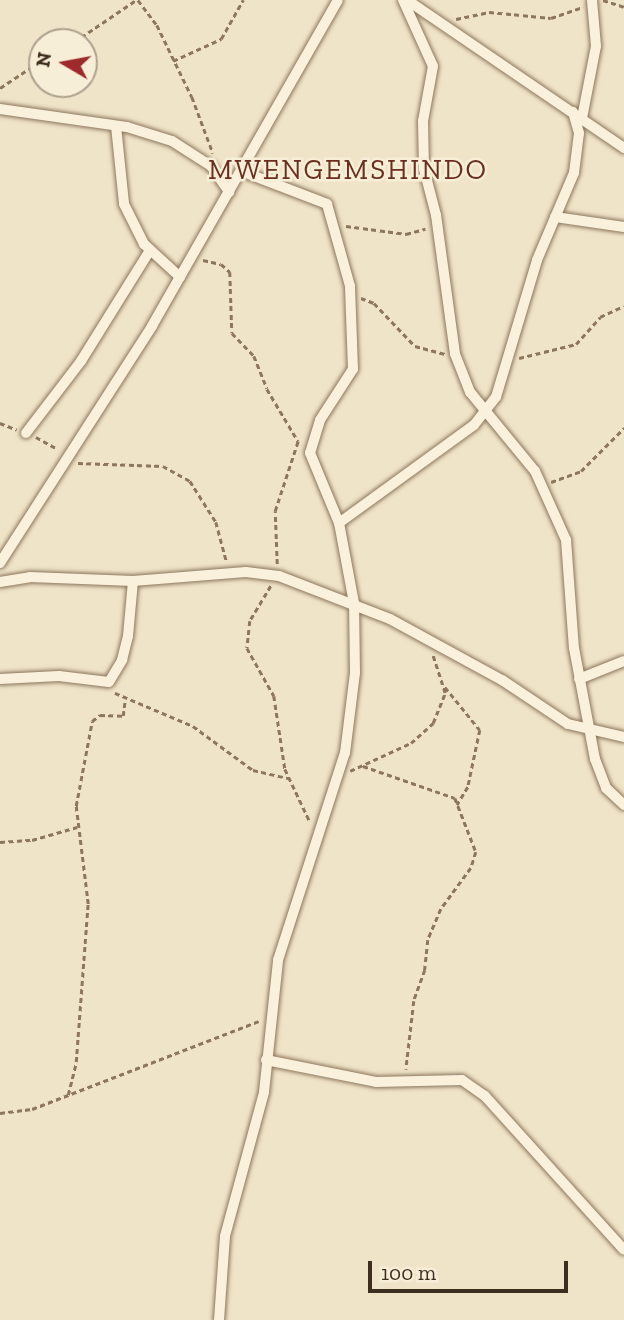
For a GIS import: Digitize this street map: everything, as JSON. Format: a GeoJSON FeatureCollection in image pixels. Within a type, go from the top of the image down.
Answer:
{"type":"FeatureCollection","features":[{"type":"Feature","properties":{"kind":"street"},"geometry":{"type":"LineString","coordinates":[[0,563],[67,461],[180,277],[338,0]]}},
{"type":"Feature","properties":{"kind":"street"},"geometry":{"type":"LineString","coordinates":[[405,0],[444,23],[624,148]]}},
{"type":"Feature","properties":{"kind":"street"},"geometry":{"type":"LineString","coordinates":[[405,0],[433,66],[423,152],[436,215],[455,354],[470,392],[525,456],[541,483],[568,548],[569,607],[589,730],[606,788],[624,805]]}},
{"type":"Feature","properties":{"kind":"street"},"geometry":{"type":"LineString","coordinates":[[339,523],[391,488],[486,412],[511,358],[537,260],[578,154],[578,115],[596,46],[596,1]]}},
{"type":"Feature","properties":{"kind":"street"},"geometry":{"type":"LineString","coordinates":[[0,108],[116,126],[172,141],[194,152],[217,174],[229,192]]}},
{"type":"Feature","properties":{"kind":"street"},"geometry":{"type":"LineString","coordinates":[[116,126],[124,204],[150,250],[180,277]]}},
{"type":"Feature","properties":{"kind":"street"},"geometry":{"type":"LineString","coordinates":[[219,1320],[225,1236],[260,1110],[269,1017],[283,940],[338,777],[355,673],[354,603],[339,523],[310,453],[320,420],[353,369],[351,296],[336,225],[327,204],[317,197],[241,171]]}},
{"type":"Feature","properties":{"kind":"street"},"geometry":{"type":"LineString","coordinates":[[555,218],[624,227]]}},
{"type":"Feature","properties":{"kind":"street"},"geometry":{"type":"LineString","coordinates":[[26,433],[74,373],[150,250]]}},
{"type":"Feature","properties":{"kind":"street"},"geometry":{"type":"LineString","coordinates":[[0,582],[30,578],[133,581],[230,573],[279,576],[354,603],[416,634],[502,680],[568,724],[624,737]]}},
{"type":"Feature","properties":{"kind":"street"},"geometry":{"type":"LineString","coordinates":[[0,679],[59,676],[101,685],[115,677],[122,660],[133,581]]}},
{"type":"Feature","properties":{"kind":"street"},"geometry":{"type":"LineString","coordinates":[[579,679],[624,660]]}},
{"type":"Feature","properties":{"kind":"street"},"geometry":{"type":"LineString","coordinates":[[266,1060],[362,1080],[405,1084],[450,1077],[474,1086],[624,1250]]}},
{"type":"Feature","properties":{"kind":"path"},"geometry":{"type":"LineString","coordinates":[[95,28],[137,0],[157,25],[200,115],[217,174]]}},
{"type":"Feature","properties":{"kind":"path"},"geometry":{"type":"LineString","coordinates":[[173,61],[221,39],[243,0]]}},
{"type":"Feature","properties":{"kind":"path"},"geometry":{"type":"LineString","coordinates":[[444,23],[489,12],[551,18],[596,1],[624,7]]}},
{"type":"Feature","properties":{"kind":"path"},"geometry":{"type":"LineString","coordinates":[[0,88],[28,69]]}},
{"type":"Feature","properties":{"kind":"path"},"geometry":{"type":"LineString","coordinates":[[336,225],[406,234],[427,228],[436,215]]}},
{"type":"Feature","properties":{"kind":"path"},"geometry":{"type":"LineString","coordinates":[[191,258],[221,264],[230,272],[232,333],[254,356],[267,389],[298,441],[310,453]]}},
{"type":"Feature","properties":{"kind":"path"},"geometry":{"type":"LineString","coordinates":[[351,296],[374,303],[415,345],[455,354]]}},
{"type":"Feature","properties":{"kind":"path"},"geometry":{"type":"LineString","coordinates":[[511,358],[549,354],[576,344],[591,332],[600,317],[624,306]]}},
{"type":"Feature","properties":{"kind":"path"},"geometry":{"type":"LineString","coordinates":[[541,483],[557,482],[581,471],[624,428]]}},
{"type":"Feature","properties":{"kind":"path"},"geometry":{"type":"LineString","coordinates":[[298,441],[275,510],[272,530],[279,576],[250,621],[247,648],[278,708],[288,778],[313,829],[316,845]]}},
{"type":"Feature","properties":{"kind":"path"},"geometry":{"type":"LineString","coordinates":[[67,461],[163,466],[190,481],[216,522],[230,573]]}},
{"type":"Feature","properties":{"kind":"path"},"geometry":{"type":"LineString","coordinates":[[416,634],[434,657],[444,686],[480,730],[468,787],[457,805]]}},
{"type":"Feature","properties":{"kind":"path"},"geometry":{"type":"LineString","coordinates":[[101,685],[125,700],[193,726],[253,770],[288,778]]}},
{"type":"Feature","properties":{"kind":"path"},"geometry":{"type":"LineString","coordinates":[[338,777],[425,733],[442,703],[444,686]]}},
{"type":"Feature","properties":{"kind":"path"},"geometry":{"type":"LineString","coordinates":[[68,1095],[76,1062],[88,904],[76,806],[90,728],[95,716],[123,716],[125,700]]}},
{"type":"Feature","properties":{"kind":"path"},"geometry":{"type":"LineString","coordinates":[[363,766],[451,796],[474,842],[475,861],[441,909],[428,940],[425,970],[414,1001],[405,1084]]}},
{"type":"Feature","properties":{"kind":"path"},"geometry":{"type":"LineString","coordinates":[[0,842],[32,840],[77,827]]}},
{"type":"Feature","properties":{"kind":"path"},"geometry":{"type":"LineString","coordinates":[[0,1113],[32,1110],[269,1017]]}},
{"type":"Feature","properties":{"kind":"district","name":"MWENGEMSHINDO"},"geometry":{"type":"Point","coordinates":[348,170]}}]}
